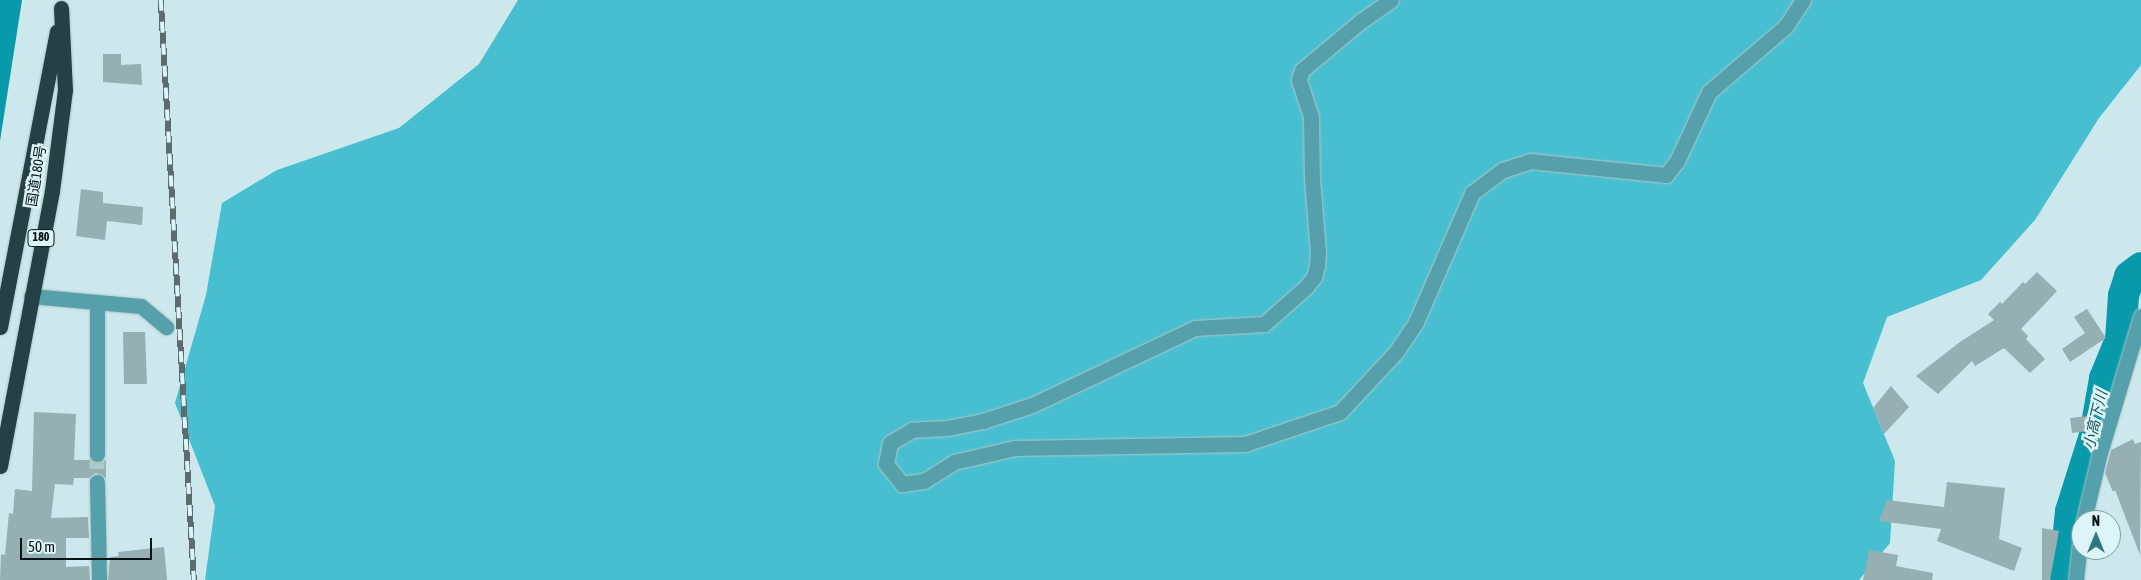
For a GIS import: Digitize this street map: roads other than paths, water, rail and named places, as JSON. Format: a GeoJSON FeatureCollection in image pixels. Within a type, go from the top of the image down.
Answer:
{"type":"FeatureCollection","features":[{"type":"Feature","properties":{"kind":"highway","name":"国道180号"},"geometry":{"type":"LineString","coordinates":[[0,466],[52,191],[66,90],[62,4]]}},
{"type":"Feature","properties":{"kind":"highway","name":"国道180号"},"geometry":{"type":"LineString","coordinates":[[0,327],[62,4]]}},
{"type":"Feature","properties":{"kind":"street"},"geometry":{"type":"LineString","coordinates":[[1391,0],[1362,20],[1302,70],[1299,80],[1311,118],[1312,178],[1318,252],[1314,277],[1306,286],[1264,324],[1195,328],[1032,405],[983,421],[946,428],[912,430],[890,443],[886,464],[902,484],[924,481],[954,462],[1015,448],[1245,444],[1340,412],[1390,358],[1416,322],[1472,194],[1503,170],[1530,161],[1666,175],[1677,161],[1709,92],[1786,26],[1803,0]]}},
{"type":"Feature","properties":{"kind":"street"},"geometry":{"type":"LineString","coordinates":[[31,296],[141,306],[166,327]]}},
{"type":"Feature","properties":{"kind":"street"},"geometry":{"type":"LineString","coordinates":[[97,303],[97,454]]}},
{"type":"Feature","properties":{"kind":"street"},"geometry":{"type":"LineString","coordinates":[[2086,510],[2102,444],[2141,316]]}},
{"type":"Feature","properties":{"kind":"street"},"geometry":{"type":"LineString","coordinates":[[97,482],[99,580]]}},
{"type":"Feature","properties":{"kind":"street"},"geometry":{"type":"LineString","coordinates":[[2076,580],[2078,560]]}},
{"type":"Feature","properties":{"kind":"waterway","name":"小高下川"},"geometry":{"type":"LineString","coordinates":[[2063,580],[2070,511],[2094,435],[2104,378],[2120,339],[2123,295],[2129,276],[2141,267]]}},
{"type":"Feature","properties":{"kind":"tunnel"},"geometry":{"type":"LineString","coordinates":[[97,454],[97,482]]}},
{"type":"Feature","properties":{"kind":"railway"},"geometry":{"type":"LineString","coordinates":[[161,0],[194,580]]}}]}
